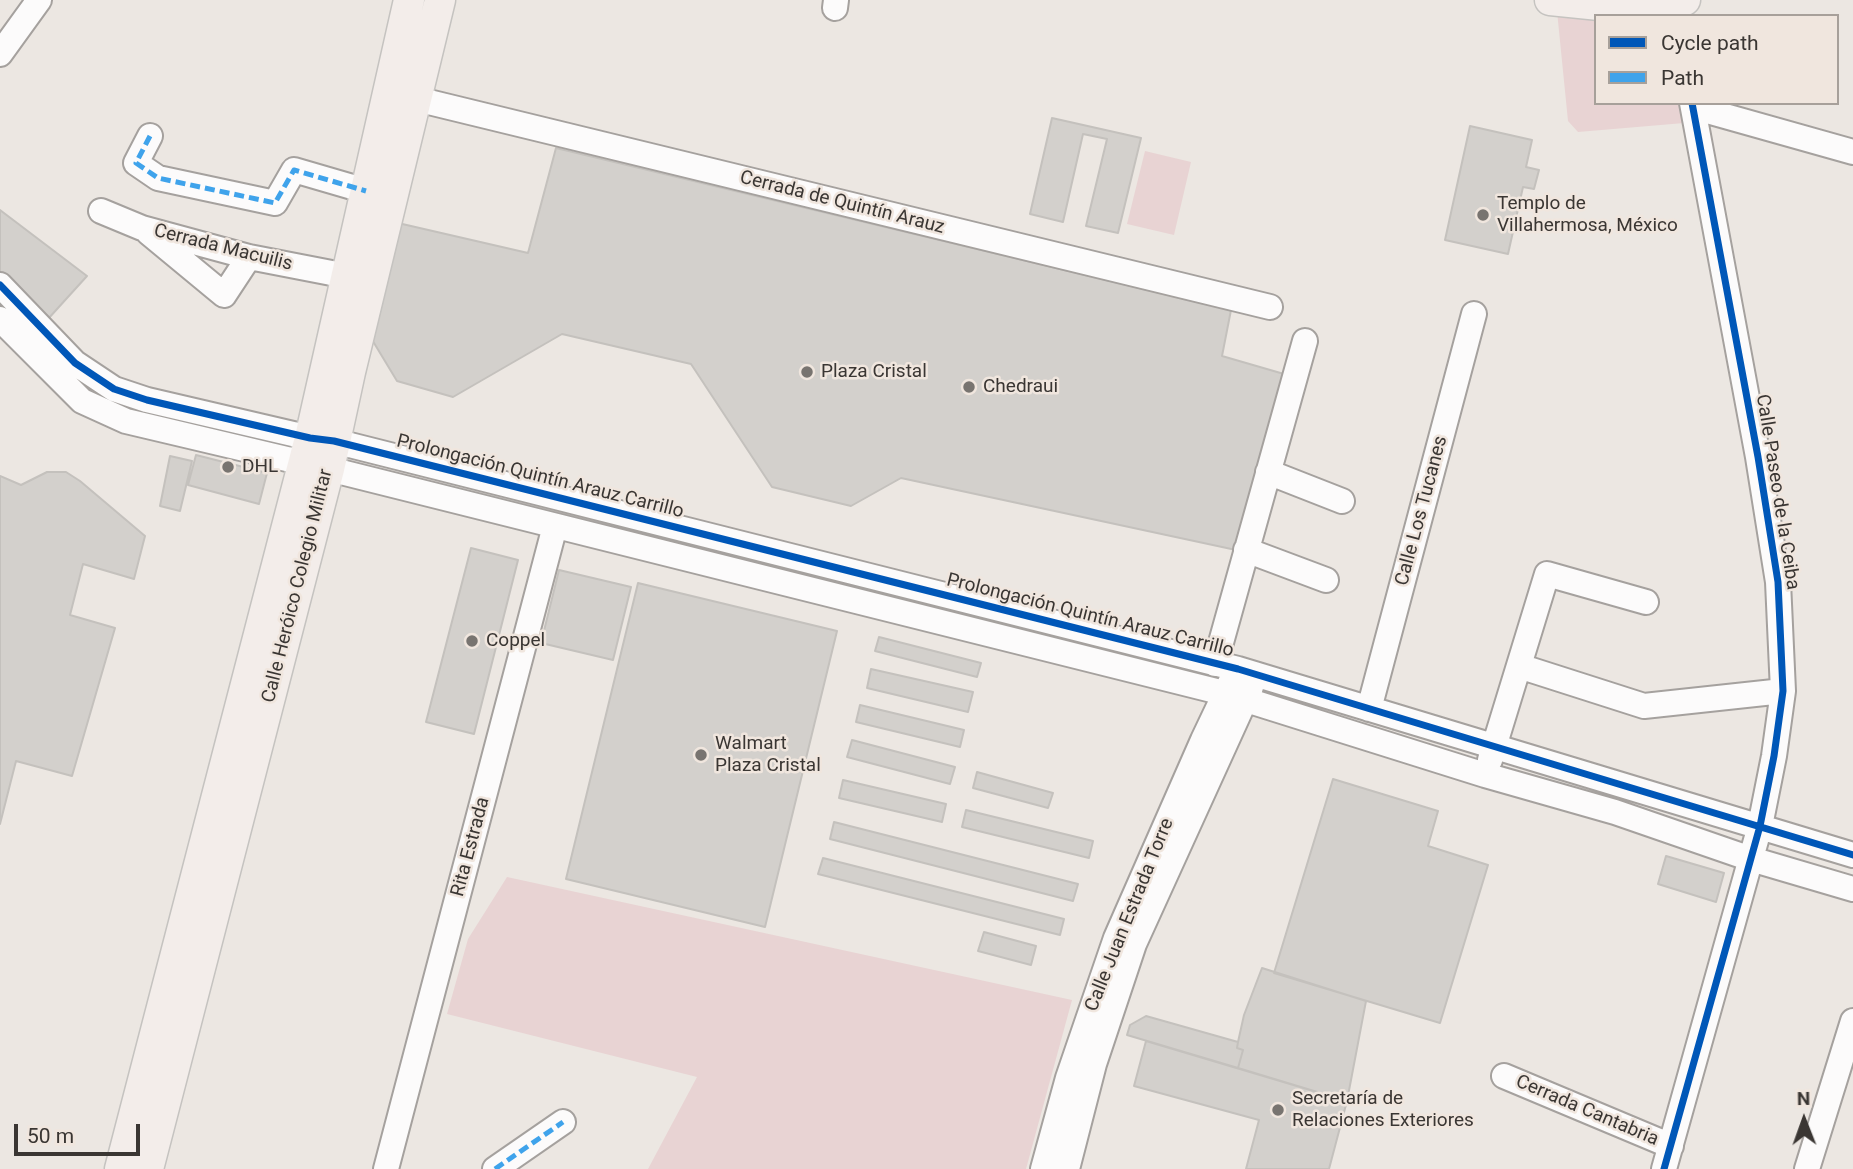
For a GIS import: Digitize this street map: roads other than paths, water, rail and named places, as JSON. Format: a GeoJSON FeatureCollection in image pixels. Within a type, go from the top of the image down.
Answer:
{"type":"FeatureCollection","features":[{"type":"Feature","properties":{"kind":"main road","name":"Calle Heróico Colegio Militar"},"geometry":{"type":"LineString","coordinates":[[134,1167],[319,453],[402,95],[409,0]]}},
{"type":"Feature","properties":{"kind":"main road","name":"Calle Heróico Colegio Militar"},"geometry":{"type":"LineString","coordinates":[[319,453],[347,276],[366,191],[440,0]]}},
{"type":"Feature","properties":{"kind":"main road"},"geometry":{"type":"LineString","coordinates":[[1550,0],[1619,7],[1671,7]]}},
{"type":"Feature","properties":{"kind":"street"},"geometry":{"type":"LineString","coordinates":[[0,54],[39,0]]}},
{"type":"Feature","properties":{"kind":"street","name":"Cerrada de Quintín Arauz"},"geometry":{"type":"LineString","coordinates":[[402,95],[1270,307]]}},
{"type":"Feature","properties":{"kind":"street"},"geometry":{"type":"LineString","coordinates":[[1693,105],[1853,152]]}},
{"type":"Feature","properties":{"kind":"street","name":"Calle Paseo de la Ceiba"},"geometry":{"type":"LineString","coordinates":[[1667,1157],[1760,826],[1774,757],[1783,691],[1776,569],[1693,105]]}},
{"type":"Feature","properties":{"kind":"street"},"geometry":{"type":"LineString","coordinates":[[150,136],[136,163],[158,178],[275,203],[294,170],[366,191]]}},
{"type":"Feature","properties":{"kind":"street","name":"Cerrada Macuilis"},"geometry":{"type":"LineString","coordinates":[[101,211],[142,228],[249,257],[347,276]]}},
{"type":"Feature","properties":{"kind":"street"},"geometry":{"type":"LineString","coordinates":[[142,228],[224,295],[249,257]]}},
{"type":"Feature","properties":{"kind":"street"},"geometry":{"type":"LineString","coordinates":[[0,285],[75,363],[114,389],[147,400],[555,526],[1235,696],[1485,775],[1615,812],[1751,859],[1853,888]]}},
{"type":"Feature","properties":{"kind":"street","name":"Calle Los Tucanes"},"geometry":{"type":"LineString","coordinates":[[1369,709],[1474,314]]}},
{"type":"Feature","properties":{"kind":"street"},"geometry":{"type":"LineString","coordinates":[[0,318],[82,401],[126,421],[319,453]]}},
{"type":"Feature","properties":{"kind":"street","name":"Calle Juan Estrada Torre"},"geometry":{"type":"LineString","coordinates":[[1067,1169],[1094,1064],[1134,944],[1235,696],[1246,550],[1305,341]]}},
{"type":"Feature","properties":{"kind":"street","name":"Prolongación Quintín Arauz Carrillo"},"geometry":{"type":"LineString","coordinates":[[319,453],[615,512],[1236,669],[1853,855]]}},
{"type":"Feature","properties":{"kind":"street"},"geometry":{"type":"LineString","coordinates":[[1268,472],[1342,501]]}},
{"type":"Feature","properties":{"kind":"street"},"geometry":{"type":"LineString","coordinates":[[608,539],[615,512]]}},
{"type":"Feature","properties":{"kind":"street","name":"Rita Estrada"},"geometry":{"type":"LineString","coordinates":[[386,1169],[555,526]]}},
{"type":"Feature","properties":{"kind":"street"},"geometry":{"type":"LineString","coordinates":[[1246,550],[1326,580]]}},
{"type":"Feature","properties":{"kind":"street"},"geometry":{"type":"LineString","coordinates":[[1485,775],[1547,574],[1646,602]]}},
{"type":"Feature","properties":{"kind":"street"},"geometry":{"type":"LineString","coordinates":[[1062,653],[1068,627]]}},
{"type":"Feature","properties":{"kind":"street"},"geometry":{"type":"LineString","coordinates":[[1519,666],[1644,706],[1783,691]]}},
{"type":"Feature","properties":{"kind":"street","name":"Calle Juan Estrada Torre"},"geometry":{"type":"LineString","coordinates":[[1043,1169],[1068,1078],[1116,938],[1235,696]]}},
{"type":"Feature","properties":{"kind":"street"},"geometry":{"type":"LineString","coordinates":[[1807,1169],[1853,1021]]}},
{"type":"Feature","properties":{"kind":"street","name":"Cerrada Cantabria"},"geometry":{"type":"LineString","coordinates":[[1504,1076],[1667,1157]]}},
{"type":"Feature","properties":{"kind":"street"},"geometry":{"type":"LineString","coordinates":[[495,1169],[563,1122]]}},
{"type":"Feature","properties":{"kind":"place","name":"Templo de Villahermosa, México"},"geometry":{"type":"Point","coordinates":[1483,215]}},
{"type":"Feature","properties":{"kind":"place","name":"Plaza Cristal"},"geometry":{"type":"Point","coordinates":[807,372]}},
{"type":"Feature","properties":{"kind":"place","name":"Chedraui"},"geometry":{"type":"Point","coordinates":[969,387]}},
{"type":"Feature","properties":{"kind":"place","name":"DHL"},"geometry":{"type":"Point","coordinates":[228,467]}},
{"type":"Feature","properties":{"kind":"place","name":"Coppel"},"geometry":{"type":"Point","coordinates":[472,641]}},
{"type":"Feature","properties":{"kind":"place","name":"Walmart Plaza Cristal"},"geometry":{"type":"Point","coordinates":[701,755]}},
{"type":"Feature","properties":{"kind":"place","name":"Secretaría de Relaciones Exteriores"},"geometry":{"type":"Point","coordinates":[1278,1110]}}]}
